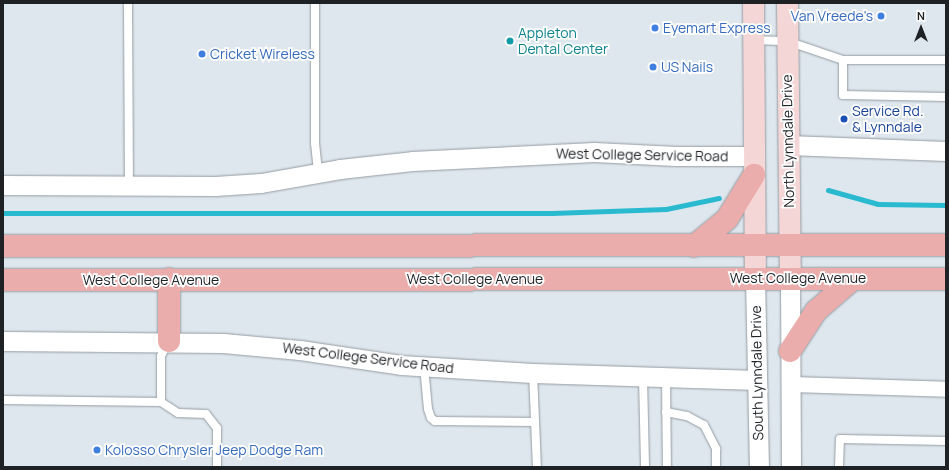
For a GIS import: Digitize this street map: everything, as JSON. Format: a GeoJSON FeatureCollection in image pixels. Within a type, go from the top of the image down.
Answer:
{"type":"FeatureCollection","features":[{"type":"Feature","properties":{"kind":"main road"},"geometry":{"type":"LineString","coordinates":[[753,3],[755,278]]}},
{"type":"Feature","properties":{"kind":"main road","name":"North Lynndale Drive"},"geometry":{"type":"LineString","coordinates":[[787,3],[790,279]]}},
{"type":"Feature","properties":{"kind":"main road"},"geometry":{"type":"LineString","coordinates":[[694,246],[727,219],[755,165]]}},
{"type":"Feature","properties":{"kind":"main road"},"geometry":{"type":"LineString","coordinates":[[3,246],[946,245]]}},
{"type":"Feature","properties":{"kind":"main road","name":"West College Avenue"},"geometry":{"type":"LineString","coordinates":[[3,280],[755,278],[946,279]]}},
{"type":"Feature","properties":{"kind":"main road"},"geometry":{"type":"LineString","coordinates":[[169,279],[169,341]]}},
{"type":"Feature","properties":{"kind":"main road"},"geometry":{"type":"LineString","coordinates":[[790,352],[816,311],[853,279]]}},
{"type":"Feature","properties":{"kind":"street"},"geometry":{"type":"LineString","coordinates":[[788,145],[946,151]]}},
{"type":"Feature","properties":{"kind":"street","name":"West College Service Road"},"geometry":{"type":"LineString","coordinates":[[3,185],[215,186],[261,183],[318,173],[412,161],[594,152],[676,156],[755,165]]}},
{"type":"Feature","properties":{"kind":"street","name":"South Lynndale Drive"},"geometry":{"type":"LineString","coordinates":[[755,278],[759,467]]}},
{"type":"Feature","properties":{"kind":"street"},"geometry":{"type":"LineString","coordinates":[[790,279],[791,467]]}},
{"type":"Feature","properties":{"kind":"street","name":"West College Service Road"},"geometry":{"type":"LineString","coordinates":[[3,340],[169,341],[260,345],[424,366],[533,373],[757,380]]}},
{"type":"Feature","properties":{"kind":"street"},"geometry":{"type":"LineString","coordinates":[[790,384],[946,389]]}},
{"type":"Feature","properties":{"kind":"lane"},"geometry":{"type":"LineString","coordinates":[[128,3],[129,186]]}},
{"type":"Feature","properties":{"kind":"lane"},"geometry":{"type":"LineString","coordinates":[[315,3],[315,143],[318,173]]}},
{"type":"Feature","properties":{"kind":"lane"},"geometry":{"type":"LineString","coordinates":[[753,40],[787,41],[842,60],[946,60]]}},
{"type":"Feature","properties":{"kind":"lane"},"geometry":{"type":"LineString","coordinates":[[842,60],[843,95],[946,97]]}},
{"type":"Feature","properties":{"kind":"lane"},"geometry":{"type":"LineString","coordinates":[[161,402],[161,356],[169,341]]}},
{"type":"Feature","properties":{"kind":"lane"},"geometry":{"type":"LineString","coordinates":[[424,366],[428,409],[431,418],[435,421],[535,422]]}},
{"type":"Feature","properties":{"kind":"lane"},"geometry":{"type":"LineString","coordinates":[[533,373],[537,467]]}},
{"type":"Feature","properties":{"kind":"lane"},"geometry":{"type":"LineString","coordinates":[[643,376],[645,467]]}},
{"type":"Feature","properties":{"kind":"lane"},"geometry":{"type":"LineString","coordinates":[[666,378],[667,467]]}},
{"type":"Feature","properties":{"kind":"lane"},"geometry":{"type":"LineString","coordinates":[[3,400],[161,402],[178,413],[206,414],[217,428],[217,467]]}},
{"type":"Feature","properties":{"kind":"lane"},"geometry":{"type":"LineString","coordinates":[[666,412],[687,416],[704,425],[716,449],[716,467]]}},
{"type":"Feature","properties":{"kind":"lane"},"geometry":{"type":"LineString","coordinates":[[839,467],[840,439],[946,441]]}},
{"type":"Feature","properties":{"kind":"waterway"},"geometry":{"type":"LineString","coordinates":[[828,190],[878,204],[946,205]]}},
{"type":"Feature","properties":{"kind":"waterway"},"geometry":{"type":"LineString","coordinates":[[3,213],[552,213],[666,209],[719,198]]}},
{"type":"Feature","properties":{"kind":"place","name":"Van Vreede's"},"geometry":{"type":"Point","coordinates":[881,16]}},
{"type":"Feature","properties":{"kind":"place","name":"Eyemart Express"},"geometry":{"type":"Point","coordinates":[655,28]}},
{"type":"Feature","properties":{"kind":"place","name":"Appleton Dental Center"},"geometry":{"type":"Point","coordinates":[510,41]}},
{"type":"Feature","properties":{"kind":"place","name":"Cricket Wireless"},"geometry":{"type":"Point","coordinates":[202,54]}},
{"type":"Feature","properties":{"kind":"place","name":"US Nails"},"geometry":{"type":"Point","coordinates":[653,67]}},
{"type":"Feature","properties":{"kind":"place","name":"Service Rd. & Lynndale"},"geometry":{"type":"Point","coordinates":[844,119]}},
{"type":"Feature","properties":{"kind":"place","name":"Kolosso Chrysler Jeep Dodge Ram"},"geometry":{"type":"Point","coordinates":[97,450]}}]}
